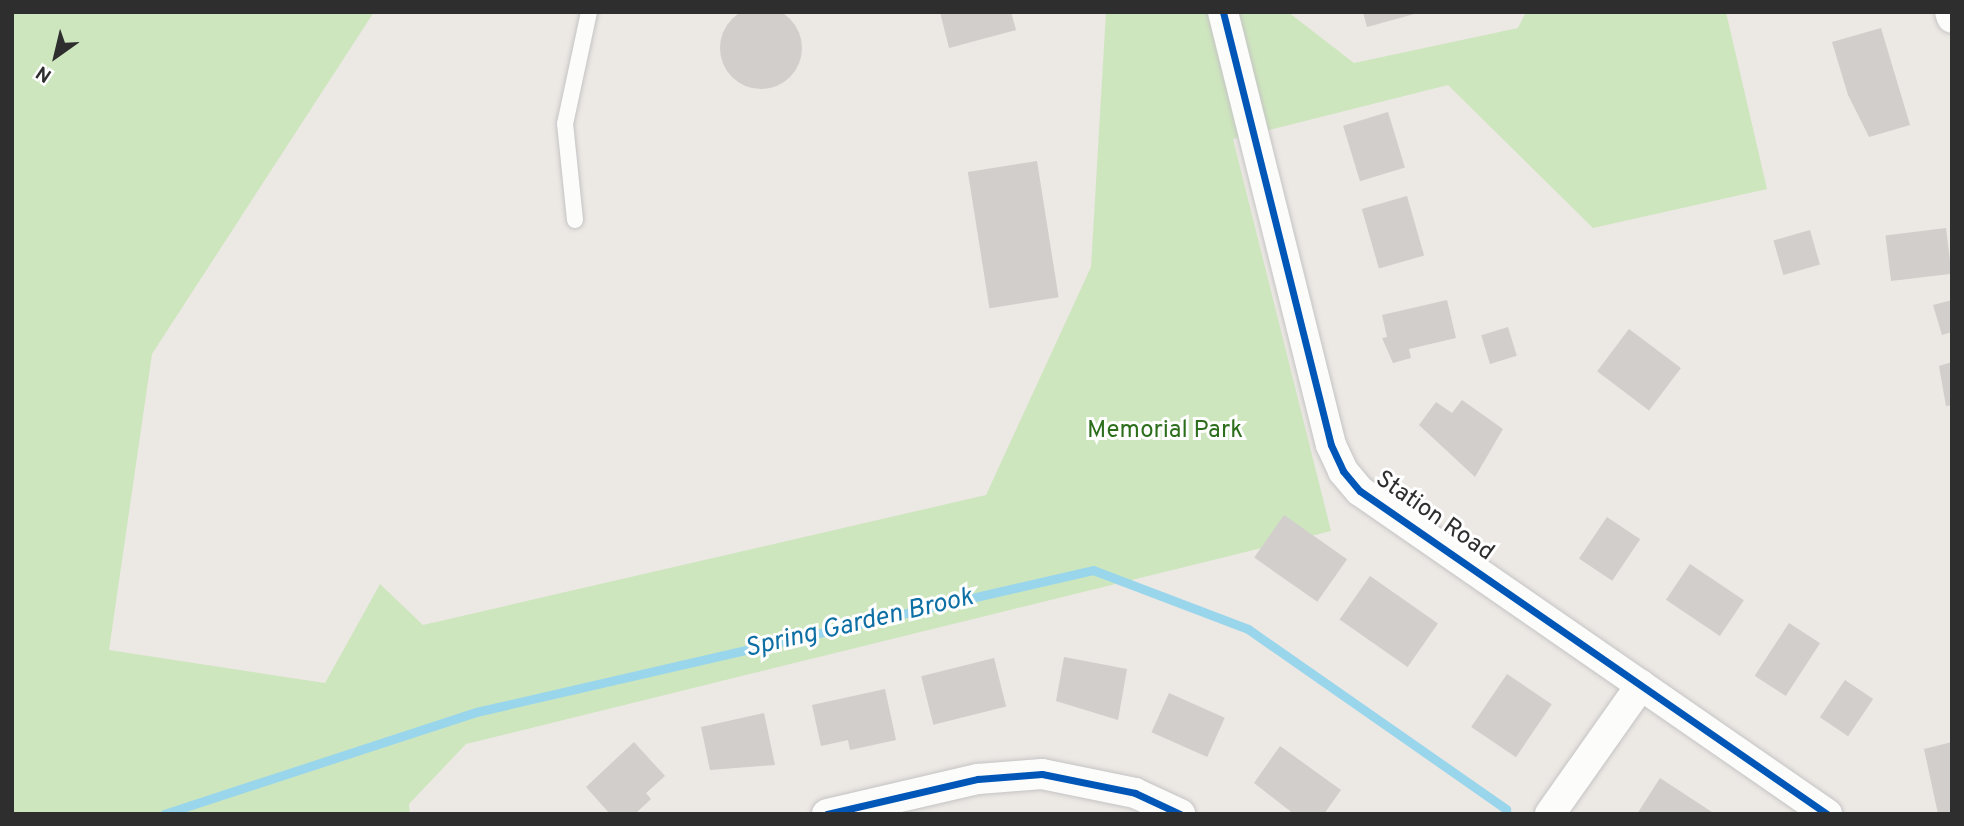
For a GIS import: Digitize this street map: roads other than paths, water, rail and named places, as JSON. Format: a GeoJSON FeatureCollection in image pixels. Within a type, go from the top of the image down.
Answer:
{"type":"FeatureCollection","features":[{"type":"Feature","properties":{"kind":"street","name":"Station Road"},"geometry":{"type":"LineString","coordinates":[[1223,12],[1331,445],[1343,471],[1360,491],[1827,814]]}},
{"type":"Feature","properties":{"kind":"street"},"geometry":{"type":"LineString","coordinates":[[1950,12],[1952,18]]}},
{"type":"Feature","properties":{"kind":"street"},"geometry":{"type":"LineString","coordinates":[[1550,814],[1641,685]]}},
{"type":"Feature","properties":{"kind":"street"},"geometry":{"type":"LineString","coordinates":[[827,814],[978,779],[1042,774],[1135,793],[1180,814]]}},
{"type":"Feature","properties":{"kind":"lane"},"geometry":{"type":"LineString","coordinates":[[575,220],[565,124],[589,12]]}},
{"type":"Feature","properties":{"kind":"waterway","name":"Spring Garden Brook"},"geometry":{"type":"LineString","coordinates":[[164,814],[476,712],[1093,570],[1248,629],[1506,809]]}},
{"type":"Feature","properties":{"kind":"park label","name":"Memorial Park"},"geometry":{"type":"Point","coordinates":[1165,432]}}]}
